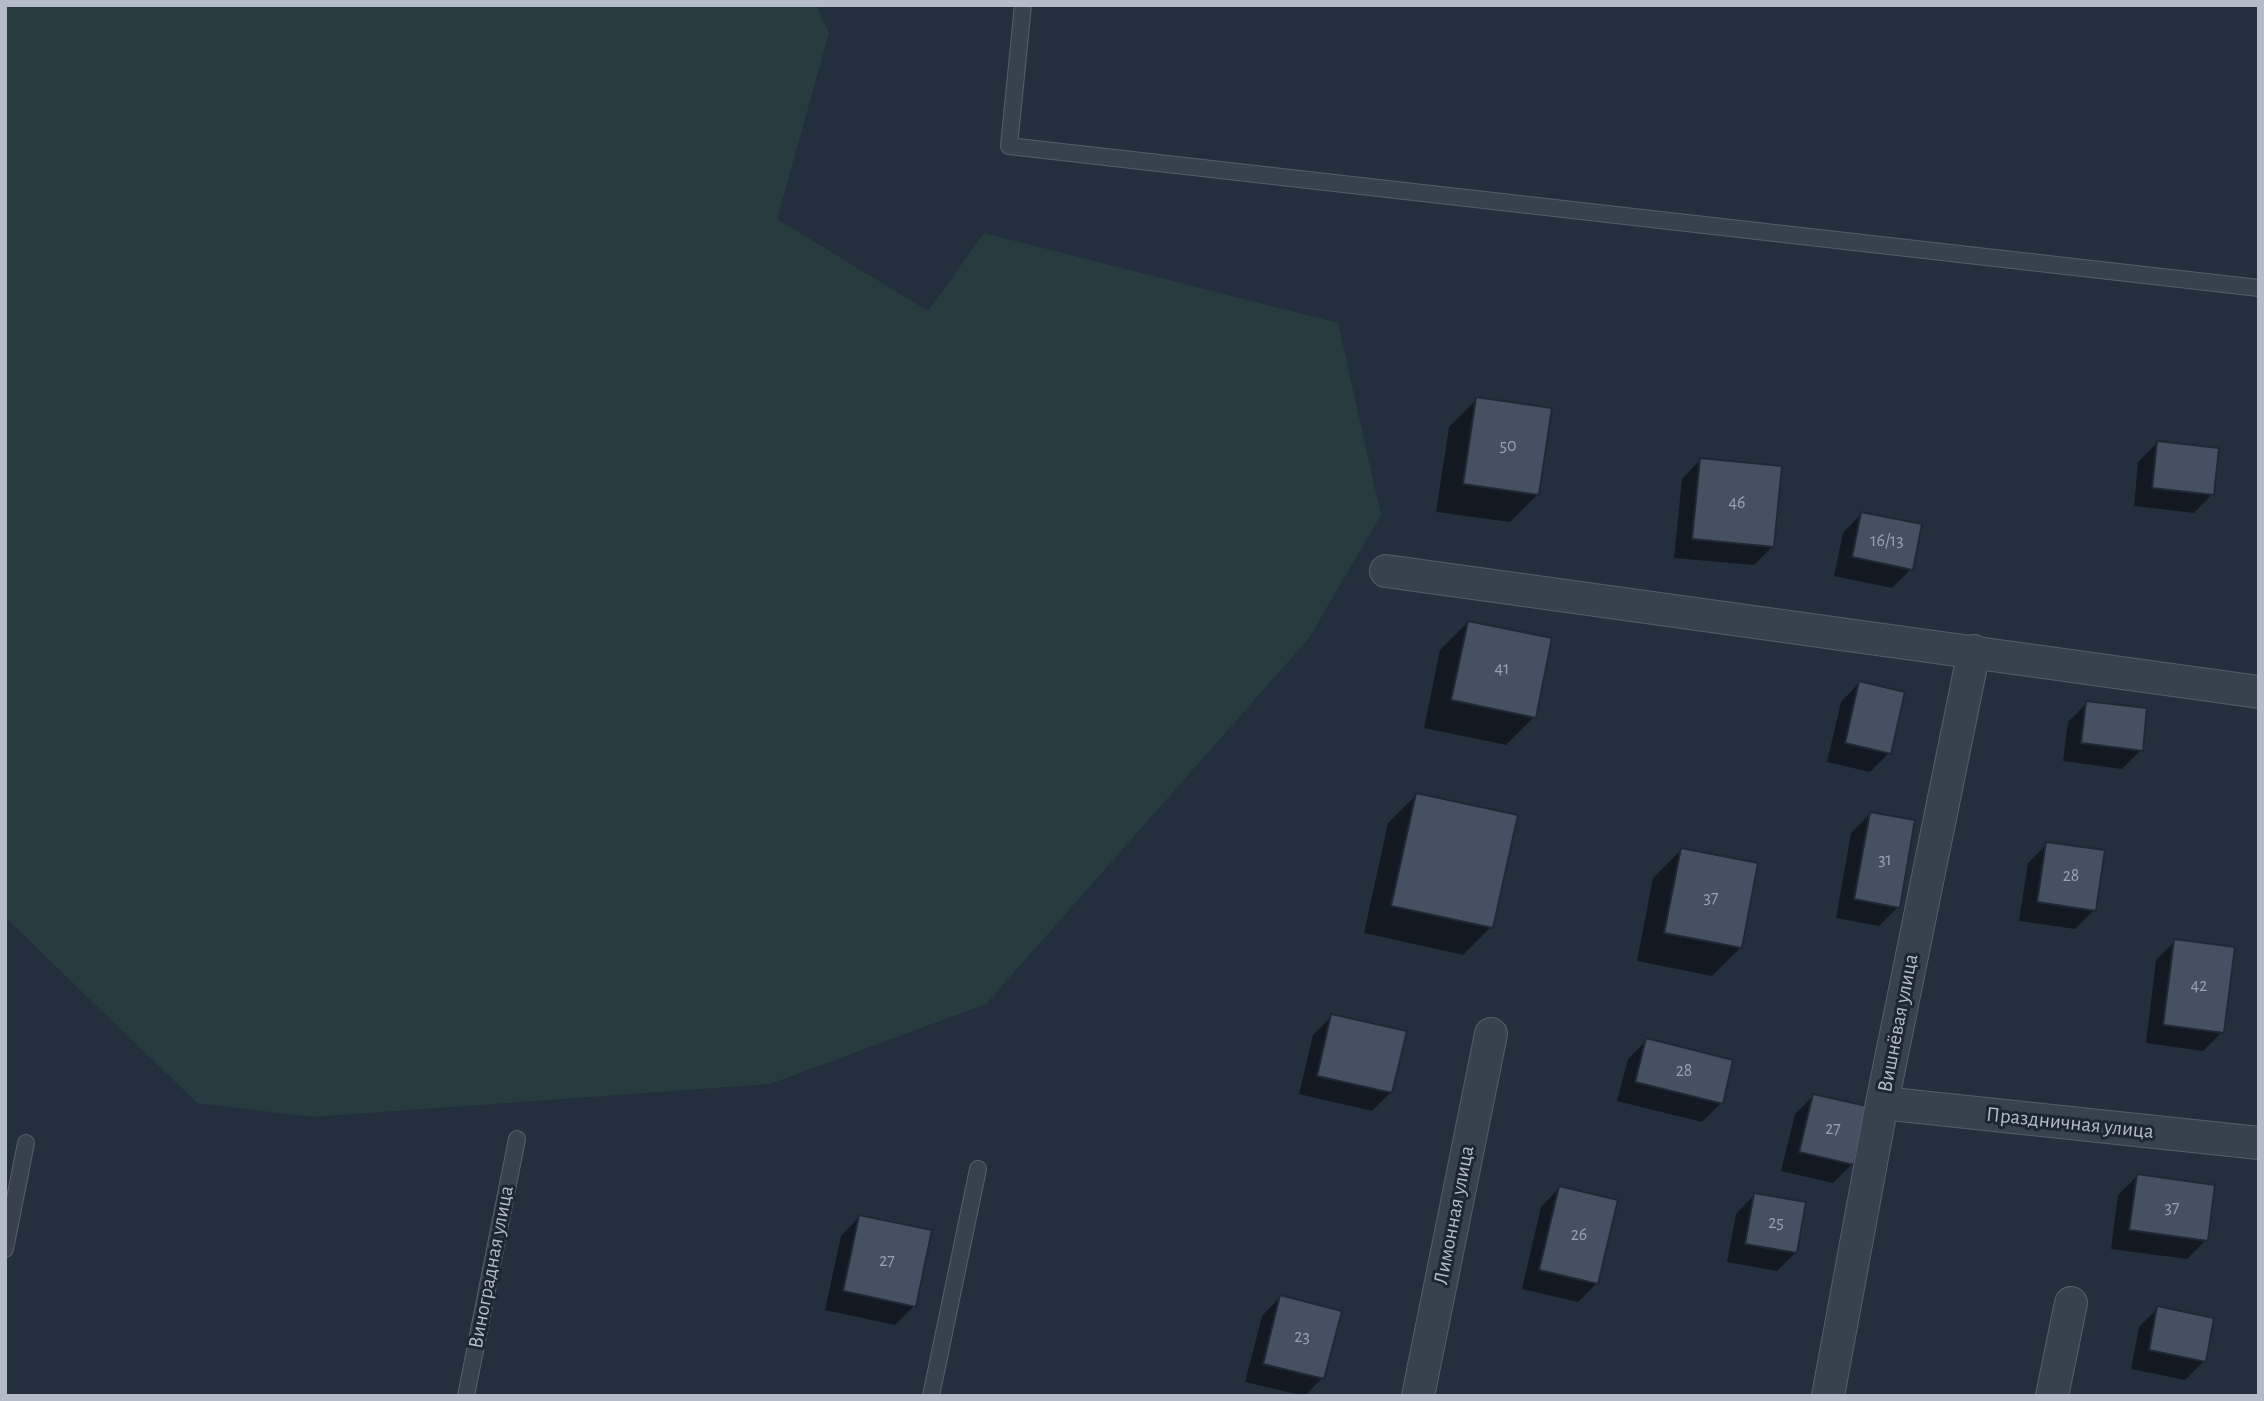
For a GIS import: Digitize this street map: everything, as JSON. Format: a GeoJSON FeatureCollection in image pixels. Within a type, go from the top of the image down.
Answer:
{"type":"FeatureCollection","features":[{"type":"Feature","properties":{"kind":"street"},"geometry":{"type":"LineString","coordinates":[[1386,571],[2259,692]]}},
{"type":"Feature","properties":{"kind":"street","name":"Вишнёвая улица"},"geometry":{"type":"LineString","coordinates":[[1828,1396],[1882,1103],[1974,651]]}},
{"type":"Feature","properties":{"kind":"street","name":"Лимонная улица"},"geometry":{"type":"LineString","coordinates":[[1418,1396],[1491,1034]]}},
{"type":"Feature","properties":{"kind":"street","name":"Праздничная улица"},"geometry":{"type":"LineString","coordinates":[[1882,1103],[2259,1143]]}},
{"type":"Feature","properties":{"kind":"street"},"geometry":{"type":"LineString","coordinates":[[2052,1396],[2071,1303]]}},
{"type":"Feature","properties":{"kind":"lane"},"geometry":{"type":"LineString","coordinates":[[1023,5],[1009,146],[2259,288]]}},
{"type":"Feature","properties":{"kind":"lane","name":"Виноградная улица"},"geometry":{"type":"LineString","coordinates":[[466,1396],[517,1139]]}},
{"type":"Feature","properties":{"kind":"lane"},"geometry":{"type":"LineString","coordinates":[[5,1249],[26,1143]]}},
{"type":"Feature","properties":{"kind":"lane"},"geometry":{"type":"LineString","coordinates":[[931,1396],[978,1169]]}},
{"type":"Feature","properties":{"kind":"green space"},"geometry":{"type":"Polygon","coordinates":[[[5,5],[816,5],[829,33],[777,219],[928,311],[984,233],[1338,323],[1381,515],[1309,638],[986,1004],[770,1084],[312,1117],[197,1103],[5,917],[5,5]]]}},
{"type":"Feature","properties":{"kind":"building"},"geometry":{"type":"Polygon","coordinates":[[[1476,397],[1552,408],[1539,495],[1463,484],[1476,397]]]}},
{"type":"Feature","properties":{"kind":"building"},"geometry":{"type":"Polygon","coordinates":[[[2157,441],[2219,448],[2214,495],[2152,488],[2157,441]]]}},
{"type":"Feature","properties":{"kind":"building"},"geometry":{"type":"Polygon","coordinates":[[[1700,458],[1782,466],[1774,547],[1692,539],[1700,458]]]}},
{"type":"Feature","properties":{"kind":"building"},"geometry":{"type":"Polygon","coordinates":[[[1861,512],[1922,524],[1913,570],[1852,557],[1861,512]]]}},
{"type":"Feature","properties":{"kind":"building"},"geometry":{"type":"Polygon","coordinates":[[[1468,621],[1552,638],[1536,718],[1451,700],[1468,621]]]}},
{"type":"Feature","properties":{"kind":"building"},"geometry":{"type":"Polygon","coordinates":[[[1859,681],[1905,692],[1891,754],[1845,743],[1859,681]]]}},
{"type":"Feature","properties":{"kind":"building"},"geometry":{"type":"Polygon","coordinates":[[[2086,701],[2147,708],[2143,751],[2081,743],[2086,701]]]}},
{"type":"Feature","properties":{"kind":"building"},"geometry":{"type":"Polygon","coordinates":[[[1416,793],[1518,815],[1493,928],[1391,906],[1416,793]]]}},
{"type":"Feature","properties":{"kind":"building"},"geometry":{"type":"Polygon","coordinates":[[[1870,812],[1915,820],[1900,908],[1854,899],[1870,812]]]}},
{"type":"Feature","properties":{"kind":"building"},"geometry":{"type":"Polygon","coordinates":[[[2046,842],[2105,850],[2096,911],[2037,902],[2046,842]]]}},
{"type":"Feature","properties":{"kind":"building"},"geometry":{"type":"Polygon","coordinates":[[[1681,848],[1758,863],[1742,948],[1664,933],[1681,848]]]}},
{"type":"Feature","properties":{"kind":"building"},"geometry":{"type":"Polygon","coordinates":[[[2174,939],[2235,947],[2224,1033],[2163,1025],[2174,939]]]}},
{"type":"Feature","properties":{"kind":"building"},"geometry":{"type":"Polygon","coordinates":[[[1331,1014],[1407,1031],[1392,1093],[1317,1076],[1331,1014]]]}},
{"type":"Feature","properties":{"kind":"building"},"geometry":{"type":"Polygon","coordinates":[[[1646,1038],[1733,1060],[1723,1104],[1635,1082],[1646,1038]]]}},
{"type":"Feature","properties":{"kind":"building"},"geometry":{"type":"Polygon","coordinates":[[[1813,1094],[1867,1106],[1854,1165],[1799,1152],[1813,1094]]]}},
{"type":"Feature","properties":{"kind":"building"},"geometry":{"type":"Polygon","coordinates":[[[2137,1174],[2215,1185],[2208,1241],[2129,1230],[2137,1174]]]}},
{"type":"Feature","properties":{"kind":"building"},"geometry":{"type":"Polygon","coordinates":[[[1559,1186],[1618,1200],[1598,1284],[1539,1270],[1559,1186]]]}},
{"type":"Feature","properties":{"kind":"building"},"geometry":{"type":"Polygon","coordinates":[[[1754,1193],[1806,1202],[1797,1253],[1745,1244],[1754,1193]]]}},
{"type":"Feature","properties":{"kind":"building"},"geometry":{"type":"Polygon","coordinates":[[[859,1215],[932,1230],[916,1307],[843,1291],[859,1215]]]}},
{"type":"Feature","properties":{"kind":"building"},"geometry":{"type":"Polygon","coordinates":[[[1280,1295],[1342,1311],[1324,1379],[1263,1364],[1280,1295]]]}},
{"type":"Feature","properties":{"kind":"building"},"geometry":{"type":"Polygon","coordinates":[[[2157,1306],[2214,1318],[2206,1362],[2149,1350],[2157,1306]]]}}]}
